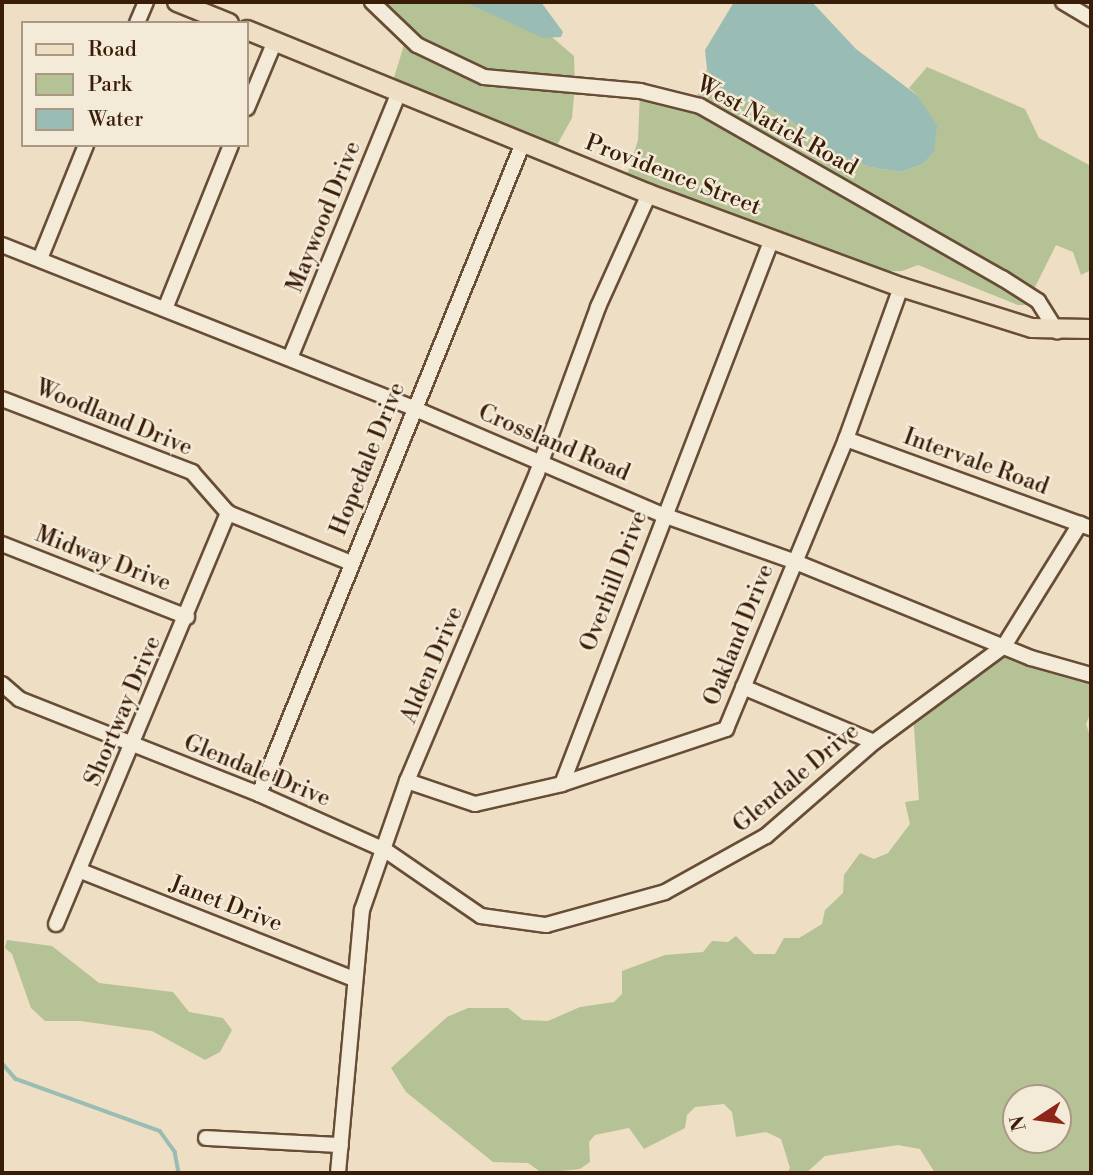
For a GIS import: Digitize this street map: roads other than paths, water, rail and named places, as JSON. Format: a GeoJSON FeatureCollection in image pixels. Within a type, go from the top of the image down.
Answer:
{"type":"FeatureCollection","features":[{"type":"Feature","properties":{"kind":"main road"},"geometry":{"type":"LineString","coordinates":[[177,2],[224,21]]}},
{"type":"Feature","properties":{"kind":"main road","name":"Providence Street"},"geometry":{"type":"LineString","coordinates":[[248,30],[649,194],[901,287],[992,317],[1057,331],[1091,329]]}},
{"type":"Feature","properties":{"kind":"street"},"geometry":{"type":"LineString","coordinates":[[138,21],[146,2]]}},
{"type":"Feature","properties":{"kind":"street","name":"West Natick Road"},"geometry":{"type":"LineString","coordinates":[[372,2],[417,45],[484,77],[640,91],[699,106],[1020,289],[1048,310],[1057,331]]}},
{"type":"Feature","properties":{"kind":"street"},"geometry":{"type":"LineString","coordinates":[[1063,2],[1091,19]]}},
{"type":"Feature","properties":{"kind":"street"},"geometry":{"type":"LineString","coordinates":[[248,106],[275,41]]}},
{"type":"Feature","properties":{"kind":"street","name":"Maywood Drive"},"geometry":{"type":"LineString","coordinates":[[290,358],[399,92]]}},
{"type":"Feature","properties":{"kind":"street","name":"Hopedale Drive"},"geometry":{"type":"LineString","coordinates":[[259,794],[413,408],[523,143]]}},
{"type":"Feature","properties":{"kind":"street"},"geometry":{"type":"LineString","coordinates":[[40,259],[85,147]]}},
{"type":"Feature","properties":{"kind":"street"},"geometry":{"type":"LineString","coordinates":[[165,309],[230,147]]}},
{"type":"Feature","properties":{"kind":"street","name":"Alden Drive"},"geometry":{"type":"LineString","coordinates":[[338,1173],[362,909],[385,850],[407,781],[541,461],[598,307],[649,194]]}},
{"type":"Feature","properties":{"kind":"street","name":"Overhill Drive"},"geometry":{"type":"LineString","coordinates":[[562,784],[663,515],[772,239]]}},
{"type":"Feature","properties":{"kind":"street","name":"Crossland Road"},"geometry":{"type":"LineString","coordinates":[[2,245],[413,408],[663,515],[793,561],[1004,646],[1091,676]]}},
{"type":"Feature","properties":{"kind":"street","name":"Oakland Drive"},"geometry":{"type":"LineString","coordinates":[[407,781],[475,804],[562,784],[726,729],[793,561],[846,439],[901,287]]}},
{"type":"Feature","properties":{"kind":"street","name":"Woodland Drive"},"geometry":{"type":"LineString","coordinates":[[2,398],[192,472],[228,513],[351,563]]}},
{"type":"Feature","properties":{"kind":"street","name":"Intervale Road"},"geometry":{"type":"LineString","coordinates":[[846,439],[1086,526]]}},
{"type":"Feature","properties":{"kind":"street","name":"Shortway Drive"},"geometry":{"type":"LineString","coordinates":[[56,924],[81,871],[228,513]]}},
{"type":"Feature","properties":{"kind":"street","name":"Glendale Drive"},"geometry":{"type":"LineString","coordinates":[[4,687],[133,746],[259,794],[385,850],[481,916],[546,925],[640,902],[730,861],[766,836],[874,742],[1004,646],[1086,526]]}},
{"type":"Feature","properties":{"kind":"street","name":"Midway Drive"},"geometry":{"type":"LineString","coordinates":[[2,544],[187,617]]}},
{"type":"Feature","properties":{"kind":"street"},"geometry":{"type":"LineString","coordinates":[[743,687],[874,742]]}},
{"type":"Feature","properties":{"kind":"street","name":"Janet Drive"},"geometry":{"type":"LineString","coordinates":[[81,871],[354,979]]}},
{"type":"Feature","properties":{"kind":"street"},"geometry":{"type":"LineString","coordinates":[[206,1138],[341,1145]]}},
{"type":"Feature","properties":{"kind":"water"},"geometry":{"type":"Polygon","coordinates":[[[465,2],[541,2],[563,32],[561,37],[543,38],[465,2]]]}},
{"type":"Feature","properties":{"kind":"water"},"geometry":{"type":"Polygon","coordinates":[[[734,2],[812,2],[856,49],[918,96],[937,125],[934,152],[923,164],[901,172],[870,167],[832,152],[786,117],[722,89],[707,69],[705,50],[734,2]]]}},
{"type":"Feature","properties":{"kind":"waterway"},"geometry":{"type":"LineString","coordinates":[[2,944],[2,980]]}},
{"type":"Feature","properties":{"kind":"waterway"},"geometry":{"type":"LineString","coordinates":[[2,1063],[16,1079],[160,1131],[175,1152],[179,1173]]}}]}
